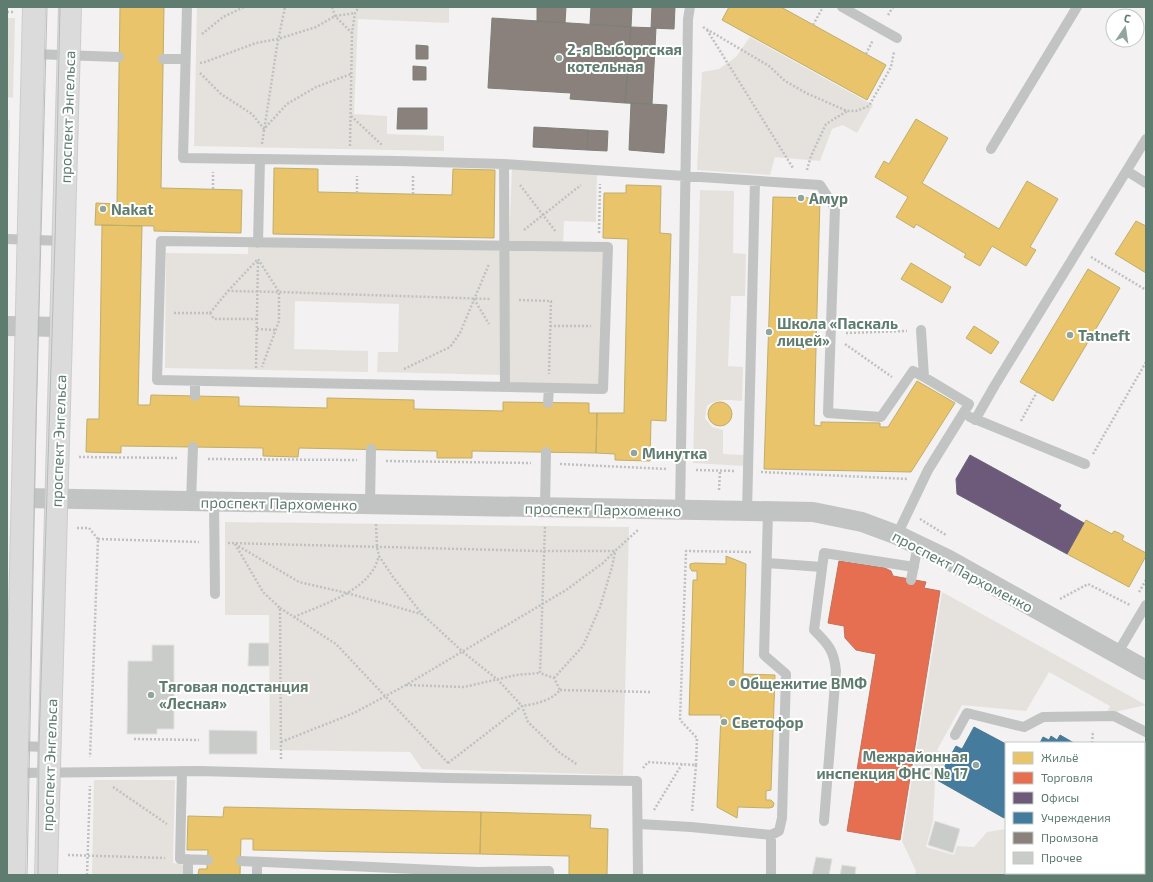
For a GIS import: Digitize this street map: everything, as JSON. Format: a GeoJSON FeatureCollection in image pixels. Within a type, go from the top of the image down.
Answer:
{"type":"FeatureCollection","features":[{"type":"Feature","properties":{"kind":"main road"},"geometry":{"type":"LineString","coordinates":[[14,875],[16,773],[12,746],[23,498],[17,326],[17,240],[33,54],[34,7]]}},
{"type":"Feature","properties":{"kind":"main road","name":"проспект Энгельса"},"geometry":{"type":"LineString","coordinates":[[46,875],[70,7]]}},
{"type":"Feature","properties":{"kind":"street"},"geometry":{"type":"LineString","coordinates":[[17,326],[61,328]]}},
{"type":"Feature","properties":{"kind":"street","name":"проспект Пархоменко"},"geometry":{"type":"LineString","coordinates":[[23,498],[191,501],[373,512],[545,514],[680,510],[813,512],[862,522],[897,535],[947,559],[1146,670]]}},
{"type":"Feature","properties":{"kind":"lane"},"geometry":{"type":"LineString","coordinates":[[187,7],[186,47],[188,62],[183,158],[504,164],[820,185],[835,208],[828,413],[881,417],[913,372],[969,404],[928,470],[897,535]]}},
{"type":"Feature","properties":{"kind":"lane"},"geometry":{"type":"LineString","coordinates":[[680,510],[688,19],[690,7]]}},
{"type":"Feature","properties":{"kind":"lane"},"geometry":{"type":"LineString","coordinates":[[842,7],[897,38]]}},
{"type":"Feature","properties":{"kind":"lane"},"geometry":{"type":"LineString","coordinates":[[991,149],[1077,7]]}},
{"type":"Feature","properties":{"kind":"lane"},"geometry":{"type":"LineString","coordinates":[[33,54],[120,57]]}},
{"type":"Feature","properties":{"kind":"lane"},"geometry":{"type":"LineString","coordinates":[[163,59],[188,62]]}},
{"type":"Feature","properties":{"kind":"lane"},"geometry":{"type":"LineString","coordinates":[[976,420],[995,385],[1146,139]]}},
{"type":"Feature","properties":{"kind":"lane"},"geometry":{"type":"LineString","coordinates":[[258,243],[260,159]]}},
{"type":"Feature","properties":{"kind":"lane"},"geometry":{"type":"LineString","coordinates":[[504,164],[505,387]]}},
{"type":"Feature","properties":{"kind":"lane"},"geometry":{"type":"LineString","coordinates":[[1127,171],[1146,183]]}},
{"type":"Feature","properties":{"kind":"lane"},"geometry":{"type":"LineString","coordinates":[[747,512],[755,181]]}},
{"type":"Feature","properties":{"kind":"lane"},"geometry":{"type":"LineString","coordinates":[[17,240],[64,241]]}},
{"type":"Feature","properties":{"kind":"lane"},"geometry":{"type":"LineString","coordinates":[[161,242],[258,243],[608,247],[604,389],[158,380],[161,242]]}},
{"type":"Feature","properties":{"kind":"lane"},"geometry":{"type":"LineString","coordinates":[[921,330],[924,377]]}},
{"type":"Feature","properties":{"kind":"lane"},"geometry":{"type":"LineString","coordinates":[[195,381],[195,396]]}},
{"type":"Feature","properties":{"kind":"lane"},"geometry":{"type":"LineString","coordinates":[[548,403],[549,388]]}},
{"type":"Feature","properties":{"kind":"lane"},"geometry":{"type":"LineString","coordinates":[[962,414],[1085,464]]}},
{"type":"Feature","properties":{"kind":"lane"},"geometry":{"type":"LineString","coordinates":[[191,501],[193,447]]}},
{"type":"Feature","properties":{"kind":"lane"},"geometry":{"type":"LineString","coordinates":[[371,449],[373,512]]}},
{"type":"Feature","properties":{"kind":"lane"},"geometry":{"type":"LineString","coordinates":[[545,514],[546,452]]}},
{"type":"Feature","properties":{"kind":"lane"},"geometry":{"type":"LineString","coordinates":[[214,502],[215,594]]}},
{"type":"Feature","properties":{"kind":"lane"},"geometry":{"type":"LineString","coordinates":[[638,824],[691,827],[771,835],[779,831],[782,818],[786,674],[764,655],[768,512]]}},
{"type":"Feature","properties":{"kind":"lane"},"geometry":{"type":"LineString","coordinates":[[911,580],[918,545]]}},
{"type":"Feature","properties":{"kind":"lane"},"geometry":{"type":"LineString","coordinates":[[824,821],[836,671],[835,656],[825,641],[814,630],[824,553],[914,568]]}},
{"type":"Feature","properties":{"kind":"lane"},"geometry":{"type":"LineString","coordinates":[[767,563],[822,567]]}},
{"type":"Feature","properties":{"kind":"lane"},"geometry":{"type":"LineString","coordinates":[[1117,654],[1144,609]]}},
{"type":"Feature","properties":{"kind":"lane"},"geometry":{"type":"LineString","coordinates":[[955,735],[967,713],[1024,727],[1044,717],[1114,716],[1146,732]]}},
{"type":"Feature","properties":{"kind":"lane"},"geometry":{"type":"LineString","coordinates":[[12,746],[50,747]]}},
{"type":"Feature","properties":{"kind":"lane"},"geometry":{"type":"LineString","coordinates":[[182,771],[180,833],[188,875]]}},
{"type":"Feature","properties":{"kind":"lane"},"geometry":{"type":"LineString","coordinates":[[16,773],[182,771],[637,781],[638,875]]}},
{"type":"Feature","properties":{"kind":"lane"},"geometry":{"type":"LineString","coordinates":[[771,835],[771,875]]}},
{"type":"Feature","properties":{"kind":"lane"},"geometry":{"type":"LineString","coordinates":[[184,859],[208,860]]}},
{"type":"Feature","properties":{"kind":"lane"},"geometry":{"type":"LineString","coordinates":[[241,862],[476,873],[550,872],[549,875]]}},
{"type":"Feature","properties":{"kind":"lane"},"geometry":{"type":"LineString","coordinates":[[257,862],[257,875]]}},
{"type":"Feature","properties":{"kind":"path"},"geometry":{"type":"LineString","coordinates":[[186,47],[223,16],[244,7]]}},
{"type":"Feature","properties":{"kind":"path"},"geometry":{"type":"LineString","coordinates":[[260,159],[278,39],[285,7]]}},
{"type":"Feature","properties":{"kind":"path"},"geometry":{"type":"LineString","coordinates":[[332,7],[335,16],[352,34]]}},
{"type":"Feature","properties":{"kind":"path"},"geometry":{"type":"LineString","coordinates":[[350,160],[352,34],[355,13],[359,7]]}},
{"type":"Feature","properties":{"kind":"path"},"geometry":{"type":"LineString","coordinates":[[813,25],[823,7]]}},
{"type":"Feature","properties":{"kind":"path"},"geometry":{"type":"LineString","coordinates":[[188,62],[206,62],[256,42],[278,39],[316,27],[335,16],[355,13]]}},
{"type":"Feature","properties":{"kind":"path"},"geometry":{"type":"LineString","coordinates":[[688,19],[769,66],[785,81],[847,111],[856,111],[869,106],[890,67],[897,38]]}},
{"type":"Feature","properties":{"kind":"path"},"geometry":{"type":"LineString","coordinates":[[706,29],[803,184]]}},
{"type":"Feature","properties":{"kind":"path"},"geometry":{"type":"LineString","coordinates":[[188,62],[221,94],[252,114],[264,129]]}},
{"type":"Feature","properties":{"kind":"path"},"geometry":{"type":"LineString","coordinates":[[264,129],[287,104],[316,87],[351,74]]}},
{"type":"Feature","properties":{"kind":"path"},"geometry":{"type":"LineString","coordinates":[[803,184],[811,156],[826,124],[847,111]]}},
{"type":"Feature","properties":{"kind":"path"},"geometry":{"type":"LineString","coordinates":[[351,115],[398,161]]}},
{"type":"Feature","properties":{"kind":"path"},"geometry":{"type":"LineString","coordinates":[[504,164],[567,246]]}},
{"type":"Feature","properties":{"kind":"path"},"geometry":{"type":"LineString","coordinates":[[400,371],[450,347],[460,333],[488,266],[504,246],[601,170]]}},
{"type":"Feature","properties":{"kind":"path"},"geometry":{"type":"LineString","coordinates":[[599,247],[601,170]]}},
{"type":"Feature","properties":{"kind":"path"},"geometry":{"type":"LineString","coordinates":[[1079,250],[1146,290]]}},
{"type":"Feature","properties":{"kind":"path"},"geometry":{"type":"LineString","coordinates":[[210,313],[258,259]]}},
{"type":"Feature","properties":{"kind":"path"},"geometry":{"type":"LineString","coordinates":[[256,383],[258,259]]}},
{"type":"Feature","properties":{"kind":"path"},"geometry":{"type":"LineString","coordinates":[[256,383],[279,321],[279,292],[258,259]]}},
{"type":"Feature","properties":{"kind":"path"},"geometry":{"type":"LineString","coordinates":[[228,291],[474,299]]}},
{"type":"Feature","properties":{"kind":"path"},"geometry":{"type":"LineString","coordinates":[[504,300],[551,301],[549,388]]}},
{"type":"Feature","properties":{"kind":"path"},"geometry":{"type":"LineString","coordinates":[[159,313],[210,313]]}},
{"type":"Feature","properties":{"kind":"path"},"geometry":{"type":"LineString","coordinates":[[210,313],[214,318],[257,319]]}},
{"type":"Feature","properties":{"kind":"path"},"geometry":{"type":"LineString","coordinates":[[550,326],[606,327]]}},
{"type":"Feature","properties":{"kind":"path"},"geometry":{"type":"LineString","coordinates":[[257,329],[276,330]]}},
{"type":"Feature","properties":{"kind":"path"},"geometry":{"type":"LineString","coordinates":[[831,334],[921,330]]}},
{"type":"Feature","properties":{"kind":"path"},"geometry":{"type":"LineString","coordinates":[[831,334],[904,385]]}},
{"type":"Feature","properties":{"kind":"path"},"geometry":{"type":"LineString","coordinates":[[1085,464],[1098,446],[1146,362]]}},
{"type":"Feature","properties":{"kind":"path"},"geometry":{"type":"LineString","coordinates":[[1013,435],[1037,392]]}},
{"type":"Feature","properties":{"kind":"path"},"geometry":{"type":"LineString","coordinates":[[79,457],[546,464],[680,469],[907,478],[919,489]]}},
{"type":"Feature","properties":{"kind":"path"},"geometry":{"type":"LineString","coordinates":[[373,512],[379,556],[393,577],[422,614],[463,652],[498,680],[522,706],[528,722],[560,753],[601,781]]}},
{"type":"Feature","properties":{"kind":"path"},"geometry":{"type":"LineString","coordinates":[[908,513],[948,535]]}},
{"type":"Feature","properties":{"kind":"path"},"geometry":{"type":"LineString","coordinates":[[540,673],[545,514]]}},
{"type":"Feature","properties":{"kind":"path"},"geometry":{"type":"LineString","coordinates":[[281,742],[354,713],[463,652],[566,590],[604,563],[641,527]]}},
{"type":"Feature","properties":{"kind":"path"},"geometry":{"type":"LineString","coordinates":[[78,528],[89,528],[98,539],[87,875]]}},
{"type":"Feature","properties":{"kind":"path"},"geometry":{"type":"LineString","coordinates":[[98,539],[214,542],[234,544],[615,551]]}},
{"type":"Feature","properties":{"kind":"path"},"geometry":{"type":"LineString","coordinates":[[234,544],[299,582],[347,593],[422,614]]}},
{"type":"Feature","properties":{"kind":"path"},"geometry":{"type":"LineString","coordinates":[[234,544],[263,592],[280,608],[336,644],[448,763],[447,778]]}},
{"type":"Feature","properties":{"kind":"path"},"geometry":{"type":"LineString","coordinates":[[554,678],[583,646],[600,607],[612,567],[615,551]]}},
{"type":"Feature","properties":{"kind":"path"},"geometry":{"type":"LineString","coordinates":[[692,817],[697,738],[680,720],[686,551],[752,552]]}},
{"type":"Feature","properties":{"kind":"path"},"geometry":{"type":"LineString","coordinates":[[294,617],[347,593],[362,583],[374,570],[379,556]]}},
{"type":"Feature","properties":{"kind":"path"},"geometry":{"type":"LineString","coordinates":[[1054,596],[1061,599],[1088,584],[1144,609]]}},
{"type":"Feature","properties":{"kind":"path"},"geometry":{"type":"LineString","coordinates":[[280,608],[281,773]]}},
{"type":"Feature","properties":{"kind":"path"},"geometry":{"type":"LineString","coordinates":[[406,685],[464,687],[516,675],[540,673],[554,678],[560,690]]}},
{"type":"Feature","properties":{"kind":"path"},"geometry":{"type":"LineString","coordinates":[[560,690],[650,692]]}},
{"type":"Feature","properties":{"kind":"path"},"geometry":{"type":"LineString","coordinates":[[448,763],[522,706],[535,704],[555,696],[560,690]]}},
{"type":"Feature","properties":{"kind":"path"},"geometry":{"type":"LineString","coordinates":[[134,740],[199,740]]}},
{"type":"Feature","properties":{"kind":"path"},"geometry":{"type":"LineString","coordinates":[[637,773],[648,762],[696,765]]}},
{"type":"Feature","properties":{"kind":"path"},"geometry":{"type":"LineString","coordinates":[[657,807],[682,764]]}},
{"type":"Feature","properties":{"kind":"path"},"geometry":{"type":"LineString","coordinates":[[90,772],[180,833]]}},
{"type":"Feature","properties":{"kind":"path"},"geometry":{"type":"LineString","coordinates":[[68,855],[184,859]]}},
{"type":"Feature","properties":{"kind":"shaded area"},"geometry":{"type":"Polygon","coordinates":[[[197,7],[449,7],[449,23],[358,19],[354,114],[387,116],[387,134],[444,136],[444,151],[194,146],[197,7]]]}},
{"type":"Feature","properties":{"kind":"shaded area"},"geometry":{"type":"Polygon","coordinates":[[[7,18],[15,18],[13,98],[7,97],[7,18]]]}},
{"type":"Feature","properties":{"kind":"shaded area"},"geometry":{"type":"Polygon","coordinates":[[[750,37],[873,105],[857,133],[843,125],[832,129],[820,161],[775,157],[770,175],[697,170],[702,72],[719,69],[736,57],[750,37]]]}},
{"type":"Feature","properties":{"kind":"shaded area"},"geometry":{"type":"Polygon","coordinates":[[[7,120],[10,120],[7,234],[7,120]]]}},
{"type":"Feature","properties":{"kind":"shaded area"},"geometry":{"type":"Polygon","coordinates":[[[512,169],[597,174],[596,222],[564,221],[563,244],[509,243],[512,169]]]}},
{"type":"Feature","properties":{"kind":"shaded area"},"geometry":{"type":"Polygon","coordinates":[[[700,190],[734,191],[733,253],[746,254],[745,296],[731,296],[728,366],[743,367],[742,401],[724,400],[711,403],[707,406],[705,418],[712,427],[723,430],[723,454],[744,455],[744,466],[693,463],[700,190]]]}},
{"type":"Feature","properties":{"kind":"shaded area"},"geometry":{"type":"Polygon","coordinates":[[[248,247],[499,249],[501,252],[501,375],[377,372],[378,352],[398,352],[399,304],[295,301],[294,349],[368,351],[368,372],[165,368],[166,253],[248,254],[248,247]]]}},
{"type":"Feature","properties":{"kind":"shaded area"},"geometry":{"type":"Polygon","coordinates":[[[509,250],[603,252],[600,386],[509,383],[509,250]]]}},
{"type":"Feature","properties":{"kind":"shaded area"},"geometry":{"type":"Polygon","coordinates":[[[225,522],[629,527],[623,775],[422,769],[410,752],[270,750],[269,615],[225,615],[225,522]]]}},
{"type":"Feature","properties":{"kind":"shaded area"},"geometry":{"type":"Polygon","coordinates":[[[942,592],[1146,705],[1106,714],[1110,706],[1049,672],[1026,711],[962,705],[937,750],[948,757],[935,781],[933,821],[926,847],[954,855],[957,846],[974,847],[987,832],[1005,829],[1005,874],[1073,875],[915,875],[916,871],[902,841],[942,592]]]}},
{"type":"Feature","properties":{"kind":"shaded area"},"geometry":{"type":"Polygon","coordinates":[[[94,780],[175,780],[173,863],[185,865],[184,875],[92,875],[94,780]]]}},
{"type":"Feature","properties":{"kind":"building: Жильё"},"geometry":{"type":"Polygon","coordinates":[[[120,7],[164,7],[161,188],[242,190],[241,233],[154,231],[154,226],[95,225],[96,203],[117,204],[120,7]]]}},
{"type":"Feature","properties":{"kind":"building: Жильё"},"geometry":{"type":"Polygon","coordinates":[[[729,7],[781,7],[886,65],[867,100],[722,20],[729,7]]]}},
{"type":"Feature","properties":{"kind":"building: Жильё"},"geometry":{"type":"Polygon","coordinates":[[[916,119],[948,138],[922,183],[999,229],[1027,181],[1058,199],[1030,247],[1036,250],[1026,266],[992,246],[980,266],[964,257],[966,254],[916,224],[914,228],[896,217],[908,197],[875,177],[884,161],[889,164],[916,119]]]}},
{"type":"Feature","properties":{"kind":"building: Жильё"},"geometry":{"type":"Polygon","coordinates":[[[274,168],[318,169],[318,192],[452,195],[453,169],[495,170],[494,238],[273,234],[274,168]]]}},
{"type":"Feature","properties":{"kind":"building: Жильё"},"geometry":{"type":"Polygon","coordinates":[[[626,185],[661,186],[660,233],[671,234],[666,421],[651,420],[650,461],[615,460],[615,454],[596,453],[597,413],[624,413],[628,239],[603,238],[604,193],[626,193],[626,185]]]}},
{"type":"Feature","properties":{"kind":"building: Жильё"},"geometry":{"type":"Polygon","coordinates":[[[773,197],[820,198],[814,425],[821,426],[821,422],[880,423],[880,427],[888,427],[917,381],[955,403],[911,472],[764,469],[773,197]]]}},
{"type":"Feature","properties":{"kind":"building: Жильё"},"geometry":{"type":"Polygon","coordinates":[[[1136,221],[1146,226],[1146,273],[1115,254],[1136,221]]]}},
{"type":"Feature","properties":{"kind":"building: Жильё"},"geometry":{"type":"Polygon","coordinates":[[[102,225],[142,226],[138,405],[150,405],[151,395],[239,397],[239,406],[327,408],[327,398],[414,400],[414,409],[503,411],[503,402],[589,403],[589,413],[597,413],[596,453],[472,451],[472,458],[437,458],[437,451],[299,448],[298,457],[263,456],[263,448],[121,446],[121,453],[86,452],[87,419],[99,419],[102,225]]]}},
{"type":"Feature","properties":{"kind":"building: Жильё"},"geometry":{"type":"Polygon","coordinates":[[[911,263],[951,287],[942,303],[901,279],[911,263]]]}},
{"type":"Feature","properties":{"kind":"building: Жильё","name":"Tatneft"},"geometry":{"type":"Polygon","coordinates":[[[1088,269],[1120,288],[1053,401],[1020,382],[1088,269]]]}},
{"type":"Feature","properties":{"kind":"building: Жильё"},"geometry":{"type":"Polygon","coordinates":[[[974,326],[999,342],[991,354],[966,338],[974,326]]]}},
{"type":"Feature","properties":{"kind":"building: Жильё"},"geometry":{"type":"Polygon","coordinates":[[[720,402],[729,405],[732,414],[729,423],[720,426],[711,423],[708,414],[711,405],[720,402]]]}},
{"type":"Feature","properties":{"kind":"building: Жильё"},"geometry":{"type":"Polygon","coordinates":[[[1086,520],[1112,534],[1114,531],[1119,533],[1124,536],[1122,540],[1146,553],[1146,556],[1129,587],[1067,554],[1086,520]]]}},
{"type":"Feature","properties":{"kind":"building: Жильё","name":"Общежитие ВМФ"},"geometry":{"type":"Polygon","coordinates":[[[726,556],[746,564],[743,674],[775,675],[771,790],[766,791],[766,800],[771,800],[774,803],[773,807],[738,807],[737,818],[717,807],[721,715],[689,715],[693,580],[697,580],[697,571],[692,571],[690,564],[726,564],[726,556]]]}},
{"type":"Feature","properties":{"kind":"building: Жильё"},"geometry":{"type":"Polygon","coordinates":[[[224,807],[481,812],[480,854],[253,850],[253,839],[241,839],[240,875],[198,875],[199,869],[207,869],[208,850],[187,850],[188,816],[223,817],[224,807]]]}},
{"type":"Feature","properties":{"kind":"building: Жильё"},"geometry":{"type":"Polygon","coordinates":[[[481,812],[591,815],[590,828],[608,829],[607,875],[569,875],[569,856],[480,854],[481,812]]]}},
{"type":"Feature","properties":{"kind":"building: Торговля"},"geometry":{"type":"Polygon","coordinates":[[[839,561],[885,568],[891,571],[893,576],[926,582],[924,588],[940,591],[900,840],[847,831],[876,654],[856,650],[845,638],[844,626],[828,623],[839,561]]]}},
{"type":"Feature","properties":{"kind":"building: Офисы"},"geometry":{"type":"Polygon","coordinates":[[[970,455],[1061,505],[1059,509],[1084,523],[1067,554],[957,494],[956,479],[970,455]]]}},
{"type":"Feature","properties":{"kind":"building: Учреждения","name":"Межрайонная инспекция ФНС № 17"},"geometry":{"type":"Polygon","coordinates":[[[974,727],[1005,743],[1004,818],[937,780],[956,746],[962,749],[974,727]]]}},
{"type":"Feature","properties":{"kind":"building: Учреждения"},"geometry":{"type":"Polygon","coordinates":[[[1060,735],[1072,742],[1040,742],[1043,737],[1049,740],[1051,736],[1057,740],[1060,735]]]}},
{"type":"Feature","properties":{"kind":"building: Учреждения"},"geometry":{"type":"Polygon","coordinates":[[[1145,820],[1146,821],[1145,868],[1145,820]]]}},
{"type":"Feature","properties":{"kind":"building: Промзона"},"geometry":{"type":"Polygon","coordinates":[[[537,7],[566,7],[565,23],[537,21],[537,7]]]}},
{"type":"Feature","properties":{"kind":"building: Промзона"},"geometry":{"type":"Polygon","coordinates":[[[591,7],[632,7],[631,27],[590,24],[591,7]]]}},
{"type":"Feature","properties":{"kind":"building: Промзона"},"geometry":{"type":"Polygon","coordinates":[[[652,7],[675,7],[674,29],[651,28],[652,7]]]}},
{"type":"Feature","properties":{"kind":"building: Промзона","name":"2-я Выборгская котельная"},"geometry":{"type":"Polygon","coordinates":[[[492,18],[631,27],[625,103],[570,99],[571,93],[488,88],[492,18]]]}},
{"type":"Feature","properties":{"kind":"building: Промзона"},"geometry":{"type":"Polygon","coordinates":[[[631,27],[656,28],[652,104],[625,103],[631,27]]]}},
{"type":"Feature","properties":{"kind":"building: Промзона"},"geometry":{"type":"Polygon","coordinates":[[[416,45],[428,46],[428,59],[416,59],[416,45]]]}},
{"type":"Feature","properties":{"kind":"building: Промзона"},"geometry":{"type":"Polygon","coordinates":[[[413,66],[426,67],[426,80],[413,80],[413,66]]]}},
{"type":"Feature","properties":{"kind":"building: Промзона"},"geometry":{"type":"Polygon","coordinates":[[[631,103],[667,105],[664,153],[629,150],[631,103]]]}},
{"type":"Feature","properties":{"kind":"building: Промзона"},"geometry":{"type":"Polygon","coordinates":[[[398,108],[427,108],[427,129],[397,129],[398,108]]]}},
{"type":"Feature","properties":{"kind":"building: Промзона"},"geometry":{"type":"Polygon","coordinates":[[[534,127],[588,130],[587,150],[533,147],[534,127]]]}},
{"type":"Feature","properties":{"kind":"building: Промзона"},"geometry":{"type":"Polygon","coordinates":[[[588,130],[608,131],[607,151],[587,150],[588,130]]]}},
{"type":"Feature","properties":{"kind":"building: Прочее"},"geometry":{"type":"Polygon","coordinates":[[[249,643],[269,643],[269,666],[248,666],[249,643]]]}},
{"type":"Feature","properties":{"kind":"building: Прочее","name":"Тяговая подстанция «Лесная»"},"geometry":{"type":"Polygon","coordinates":[[[152,645],[174,645],[174,729],[157,729],[157,734],[127,734],[128,661],[152,661],[152,645]]]}},
{"type":"Feature","properties":{"kind":"building: Прочее"},"geometry":{"type":"Polygon","coordinates":[[[209,730],[257,731],[257,754],[209,754],[209,730]]]}},
{"type":"Feature","properties":{"kind":"building: Прочее"},"geometry":{"type":"Polygon","coordinates":[[[935,821],[960,829],[953,853],[928,845],[935,821]]]}},
{"type":"Feature","properties":{"kind":"building: Прочее"},"geometry":{"type":"Polygon","coordinates":[[[816,857],[832,859],[829,875],[812,875],[816,857]]]}},
{"type":"Feature","properties":{"kind":"building: Прочее"},"geometry":{"type":"Polygon","coordinates":[[[842,865],[856,867],[855,875],[840,875],[842,865]]]}},
{"type":"Feature","properties":{"kind":"tram line"},"geometry":{"type":"LineString","coordinates":[[27,875],[36,426],[47,7]]}},
{"type":"Feature","properties":{"kind":"tram line"},"geometry":{"type":"LineString","coordinates":[[38,875],[39,746],[55,241],[60,7]]}},
{"type":"Feature","properties":{"kind":"place","name":"2-я Выборгская котельная"},"geometry":{"type":"Point","coordinates":[559,58]}},
{"type":"Feature","properties":{"kind":"place","name":"Амур"},"geometry":{"type":"Point","coordinates":[801,198]}},
{"type":"Feature","properties":{"kind":"place","name":"Nakat"},"geometry":{"type":"Point","coordinates":[103,209]}},
{"type":"Feature","properties":{"kind":"place","name":"Школа «Паскаль лицей»"},"geometry":{"type":"Point","coordinates":[769,332]}},
{"type":"Feature","properties":{"kind":"place","name":"Tatneft"},"geometry":{"type":"Point","coordinates":[1070,335]}},
{"type":"Feature","properties":{"kind":"place","name":"Минутка"},"geometry":{"type":"Point","coordinates":[634,453]}},
{"type":"Feature","properties":{"kind":"place","name":"Общежитие ВМФ"},"geometry":{"type":"Point","coordinates":[732,683]}},
{"type":"Feature","properties":{"kind":"place","name":"Тяговая подстанция «Лесная»"},"geometry":{"type":"Point","coordinates":[151,695]}},
{"type":"Feature","properties":{"kind":"place","name":"Светофор"},"geometry":{"type":"Point","coordinates":[724,722]}},
{"type":"Feature","properties":{"kind":"place","name":"Межрайонная инспекция ФНС № 17"},"geometry":{"type":"Point","coordinates":[976,765]}}]}
